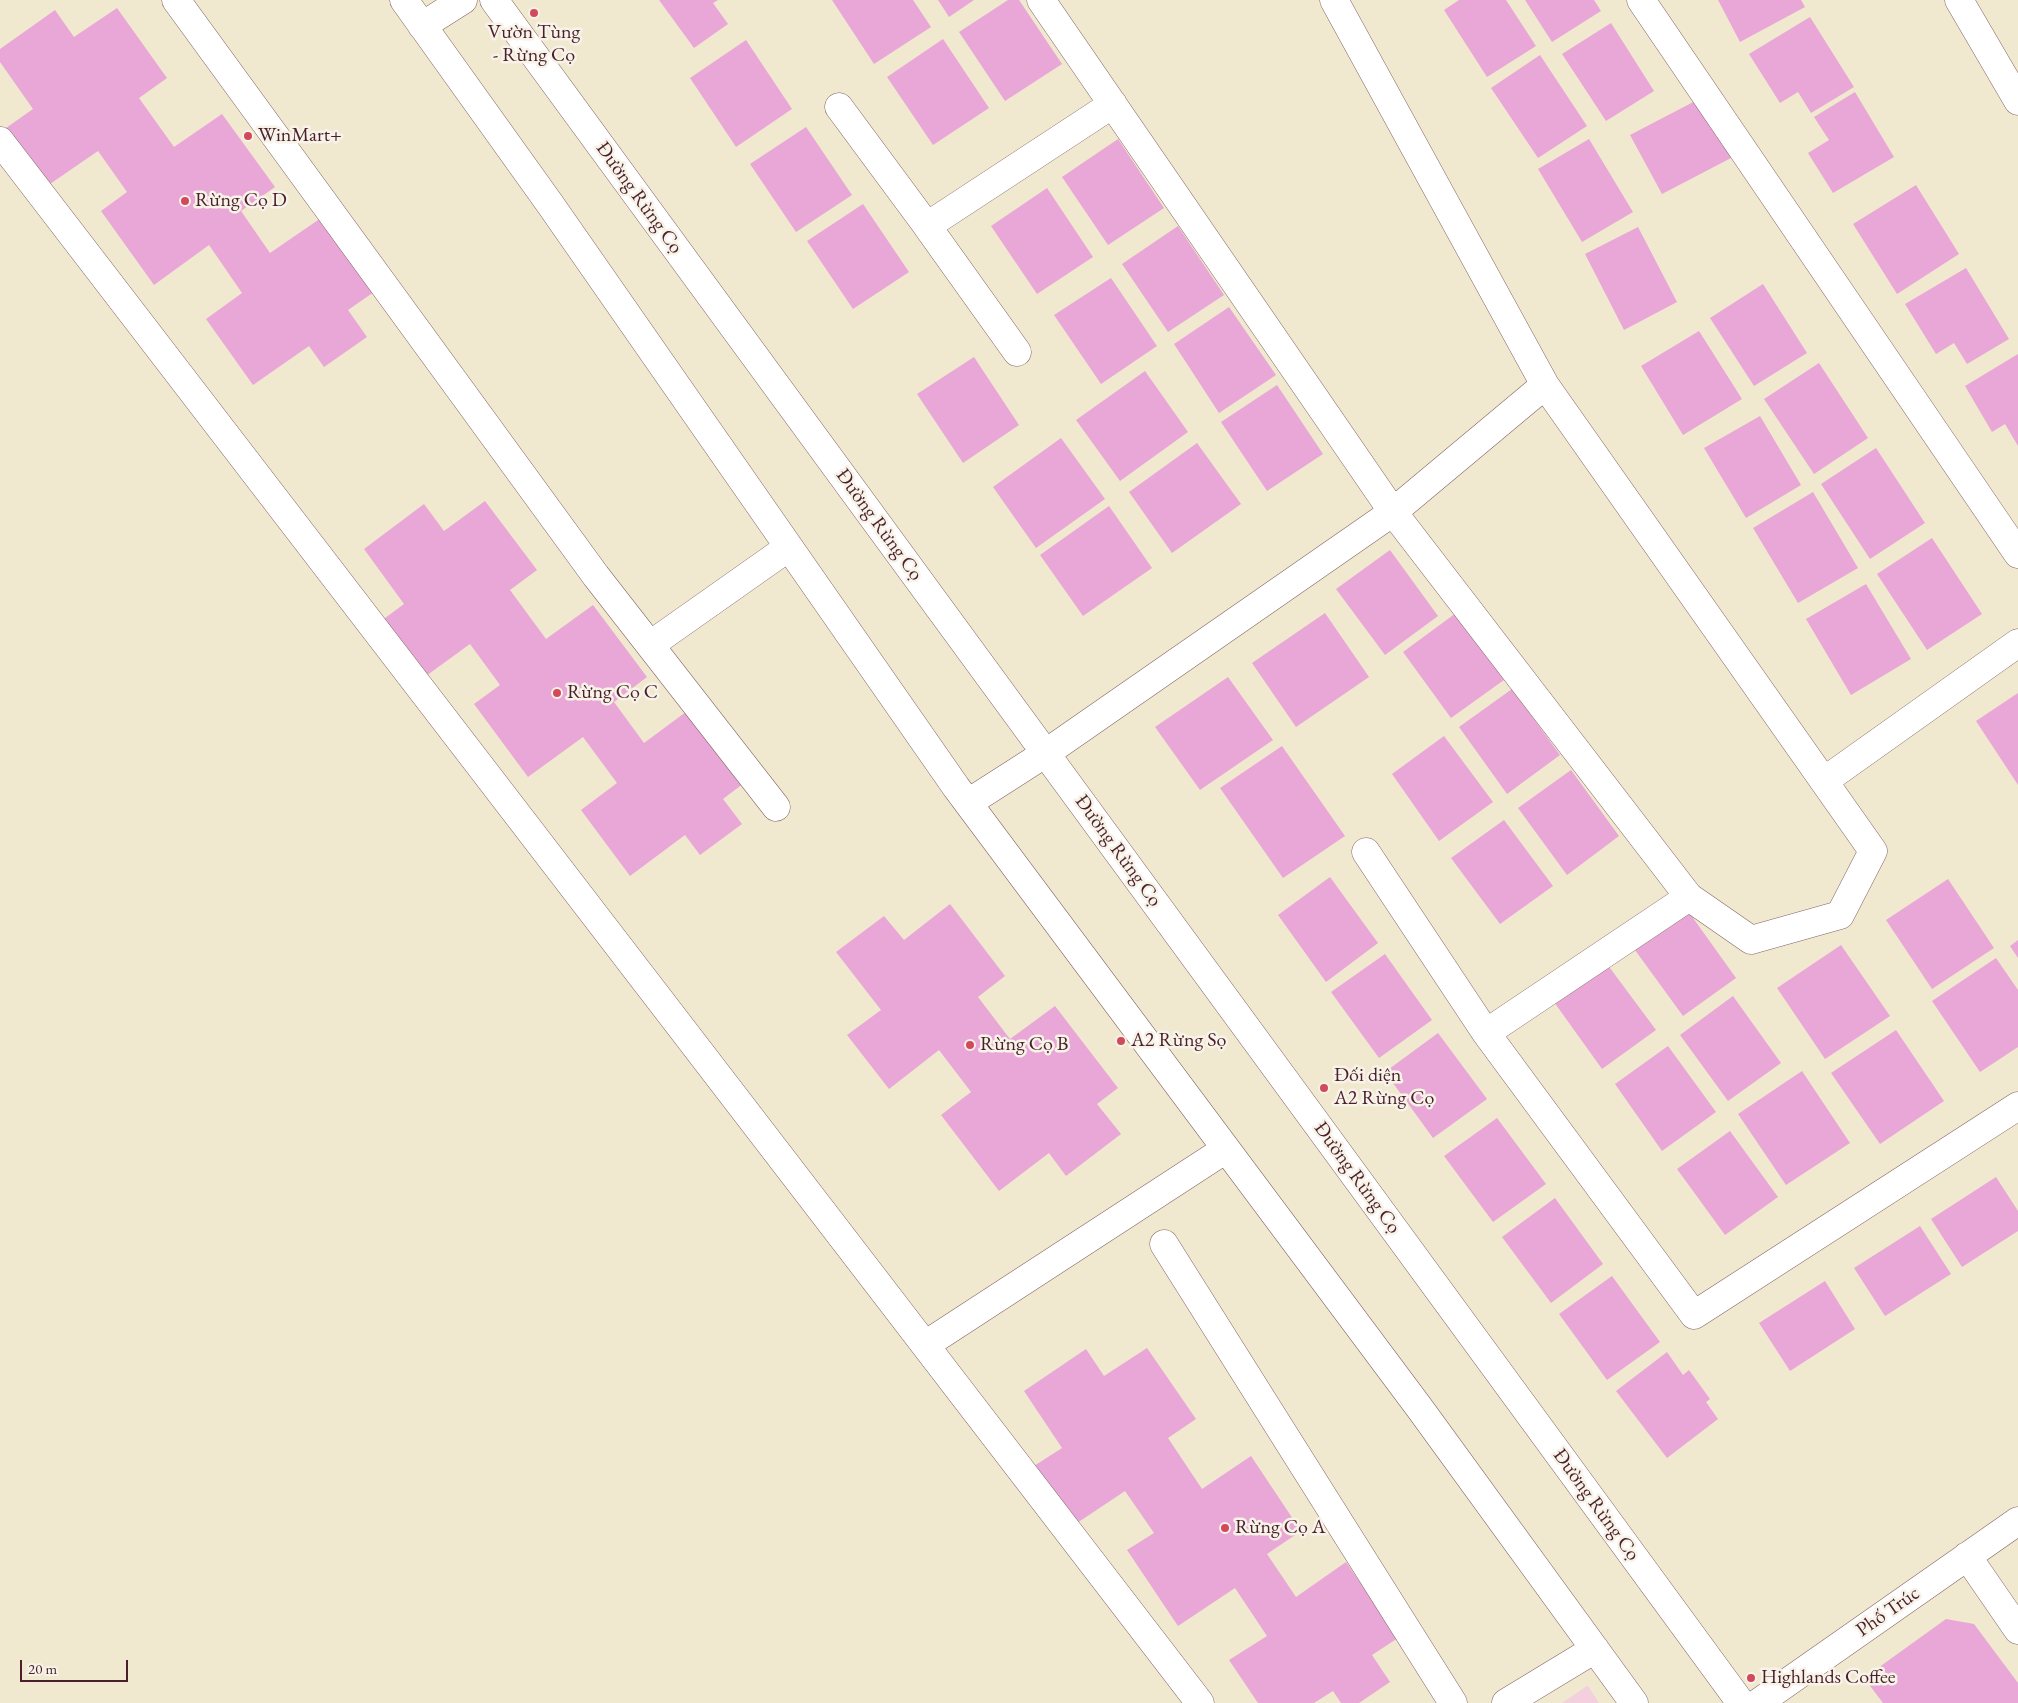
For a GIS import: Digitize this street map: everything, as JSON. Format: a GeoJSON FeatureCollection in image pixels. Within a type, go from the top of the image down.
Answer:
{"type":"FeatureCollection","features":[{"type":"Feature","properties":{"kind":"street"},"geometry":{"type":"LineString","coordinates":[[176,0],[596,576],[776,807]]}},
{"type":"Feature","properties":{"kind":"street"},"geometry":{"type":"LineString","coordinates":[[404,0],[550,204],[968,803],[1416,1402],[1634,1703]]}},
{"type":"Feature","properties":{"kind":"street"},"geometry":{"type":"LineString","coordinates":[[422,26],[463,0]]}},
{"type":"Feature","properties":{"kind":"street","name":"Đường Rừng Cọ"},"geometry":{"type":"LineString","coordinates":[[494,0],[1741,1703]]}},
{"type":"Feature","properties":{"kind":"street"},"geometry":{"type":"LineString","coordinates":[[1041,0],[1393,512],[1689,897],[1751,940],[1840,916],[1873,851],[1545,385],[1334,0]]}},
{"type":"Feature","properties":{"kind":"street"},"geometry":{"type":"LineString","coordinates":[[1641,0],[2018,554]]}},
{"type":"Feature","properties":{"kind":"street"},"geometry":{"type":"LineString","coordinates":[[1959,0],[2018,102]]}},
{"type":"Feature","properties":{"kind":"street"},"geometry":{"type":"LineString","coordinates":[[927,226],[1112,104]]}},
{"type":"Feature","properties":{"kind":"street"},"geometry":{"type":"LineString","coordinates":[[839,107],[1017,352]]}},
{"type":"Feature","properties":{"kind":"street"},"geometry":{"type":"LineString","coordinates":[[0,141],[1200,1703]]}},
{"type":"Feature","properties":{"kind":"street"},"geometry":{"type":"LineString","coordinates":[[968,803],[1046,753],[1393,512],[1545,385]]}},
{"type":"Feature","properties":{"kind":"street"},"geometry":{"type":"LineString","coordinates":[[650,645],[789,547]]}},
{"type":"Feature","properties":{"kind":"street"},"geometry":{"type":"LineString","coordinates":[[1824,781],[2018,643]]}},
{"type":"Feature","properties":{"kind":"street"},"geometry":{"type":"LineString","coordinates":[[1366,852],[1486,1033],[1694,1315],[2018,1106]]}},
{"type":"Feature","properties":{"kind":"street"},"geometry":{"type":"LineString","coordinates":[[1486,1033],[1689,897]]}},
{"type":"Feature","properties":{"kind":"street"},"geometry":{"type":"LineString","coordinates":[[925,1345],[1226,1149]]}},
{"type":"Feature","properties":{"kind":"street"},"geometry":{"type":"LineString","coordinates":[[1164,1244],[1453,1703]]}},
{"type":"Feature","properties":{"kind":"street","name":"Phố Trúc"},"geometry":{"type":"LineString","coordinates":[[1758,1703],[2018,1521]]}},
{"type":"Feature","properties":{"kind":"street"},"geometry":{"type":"LineString","coordinates":[[1967,1556],[2018,1630]]}},
{"type":"Feature","properties":{"kind":"street"},"geometry":{"type":"LineString","coordinates":[[1506,1703],[1595,1649]]}},
{"type":"Feature","properties":{"kind":"shaded area"},"geometry":{"type":"Polygon","coordinates":[[[1587,1686],[1599,1703],[1562,1703],[1587,1686]]]}},
{"type":"Feature","properties":{"kind":"building"},"geometry":{"type":"Polygon","coordinates":[[[659,0],[718,0],[713,3],[728,24],[694,48],[659,0]]]}},
{"type":"Feature","properties":{"kind":"building"},"geometry":{"type":"Polygon","coordinates":[[[832,0],[913,0],[931,27],[874,64],[832,0]]]}},
{"type":"Feature","properties":{"kind":"building"},"geometry":{"type":"Polygon","coordinates":[[[938,0],[974,0],[949,17],[938,0]]]}},
{"type":"Feature","properties":{"kind":"building"},"geometry":{"type":"Polygon","coordinates":[[[1008,0],[1019,0],[1062,64],[1005,101],[959,32],[1008,0]]]}},
{"type":"Feature","properties":{"kind":"building"},"geometry":{"type":"Polygon","coordinates":[[[1459,0],[1506,0],[1536,46],[1487,77],[1444,10],[1459,0]]]}},
{"type":"Feature","properties":{"kind":"building"},"geometry":{"type":"Polygon","coordinates":[[[1525,0],[1594,0],[1601,11],[1552,42],[1525,0]]]}},
{"type":"Feature","properties":{"kind":"building"},"geometry":{"type":"Polygon","coordinates":[[[1718,0],[1801,0],[1805,7],[1740,42],[1718,0]]]}},
{"type":"Feature","properties":{"kind":"building","name":"Rừng Cọ D"},"geometry":{"type":"Polygon","coordinates":[[[117,8],[167,78],[139,98],[174,147],[222,114],[275,187],[241,211],[270,253],[321,218],[374,292],[348,310],[367,337],[324,367],[309,346],[253,385],[206,319],[242,293],[209,245],[154,285],[101,211],[127,192],[98,151],[47,186],[6,128],[33,109],[0,62],[0,49],[55,10],[74,37],[117,8]]]}},
{"type":"Feature","properties":{"kind":"building"},"geometry":{"type":"Polygon","coordinates":[[[1810,17],[1854,87],[1811,113],[1798,92],[1780,103],[1749,54],[1810,17]]]}},
{"type":"Feature","properties":{"kind":"building"},"geometry":{"type":"Polygon","coordinates":[[[1611,23],[1654,91],[1606,121],[1562,54],[1611,23]]]}},
{"type":"Feature","properties":{"kind":"building"},"geometry":{"type":"Polygon","coordinates":[[[943,39],[989,108],[933,145],[887,77],[943,39]]]}},
{"type":"Feature","properties":{"kind":"building"},"geometry":{"type":"Polygon","coordinates":[[[746,40],[792,109],[736,147],[690,78],[746,40]]]}},
{"type":"Feature","properties":{"kind":"building"},"geometry":{"type":"Polygon","coordinates":[[[1540,55],[1587,126],[1538,158],[1491,88],[1540,55]]]}},
{"type":"Feature","properties":{"kind":"building"},"geometry":{"type":"Polygon","coordinates":[[[1855,92],[1894,157],[1833,193],[1808,153],[1829,140],[1814,117],[1855,92]]]}},
{"type":"Feature","properties":{"kind":"building"},"geometry":{"type":"Polygon","coordinates":[[[1699,99],[1731,158],[1662,194],[1630,135],[1699,99]]]}},
{"type":"Feature","properties":{"kind":"building"},"geometry":{"type":"Polygon","coordinates":[[[806,127],[852,195],[796,232],[750,164],[806,127]]]}},
{"type":"Feature","properties":{"kind":"building"},"geometry":{"type":"Polygon","coordinates":[[[1118,139],[1164,208],[1108,245],[1062,177],[1118,139]]]}},
{"type":"Feature","properties":{"kind":"building"},"geometry":{"type":"Polygon","coordinates":[[[1589,139],[1633,212],[1582,242],[1538,169],[1589,139]]]}},
{"type":"Feature","properties":{"kind":"building"},"geometry":{"type":"Polygon","coordinates":[[[1916,185],[1959,254],[1897,294],[1853,224],[1916,185]]]}},
{"type":"Feature","properties":{"kind":"building"},"geometry":{"type":"Polygon","coordinates":[[[1047,188],[1093,257],[1037,294],[991,226],[1047,188]]]}},
{"type":"Feature","properties":{"kind":"building"},"geometry":{"type":"Polygon","coordinates":[[[863,204],[909,272],[853,309],[807,241],[863,204]]]}},
{"type":"Feature","properties":{"kind":"building"},"geometry":{"type":"Polygon","coordinates":[[[1178,226],[1224,295],[1168,332],[1122,264],[1178,226]]]}},
{"type":"Feature","properties":{"kind":"building"},"geometry":{"type":"Polygon","coordinates":[[[1638,227],[1677,302],[1624,330],[1585,254],[1638,227]]]}},
{"type":"Feature","properties":{"kind":"building"},"geometry":{"type":"Polygon","coordinates":[[[1966,268],[2009,339],[1967,364],[1954,343],[1936,354],[1905,304],[1966,268]]]}},
{"type":"Feature","properties":{"kind":"building"},"geometry":{"type":"Polygon","coordinates":[[[1111,278],[1157,346],[1101,384],[1054,315],[1111,278]]]}},
{"type":"Feature","properties":{"kind":"building"},"geometry":{"type":"Polygon","coordinates":[[[1763,284],[1807,353],[1754,386],[1710,318],[1763,284]]]}},
{"type":"Feature","properties":{"kind":"building"},"geometry":{"type":"Polygon","coordinates":[[[1229,307],[1276,375],[1219,413],[1174,344],[1229,307]]]}},
{"type":"Feature","properties":{"kind":"building"},"geometry":{"type":"Polygon","coordinates":[[[1699,331],[1742,399],[1683,435],[1641,366],[1699,331]]]}},
{"type":"Feature","properties":{"kind":"building"},"geometry":{"type":"Polygon","coordinates":[[[2018,354],[2018,446],[2005,424],[1992,432],[1965,386],[2018,354]]]}},
{"type":"Feature","properties":{"kind":"building"},"geometry":{"type":"Polygon","coordinates":[[[974,357],[1019,425],[963,463],[917,394],[974,357]]]}},
{"type":"Feature","properties":{"kind":"building"},"geometry":{"type":"Polygon","coordinates":[[[1819,363],[1868,438],[1814,474],[1764,399],[1819,363]]]}},
{"type":"Feature","properties":{"kind":"building"},"geometry":{"type":"Polygon","coordinates":[[[1145,371],[1188,432],[1120,481],[1076,420],[1145,371]]]}},
{"type":"Feature","properties":{"kind":"building"},"geometry":{"type":"Polygon","coordinates":[[[1277,385],[1323,454],[1267,491],[1221,422],[1277,385]]]}},
{"type":"Feature","properties":{"kind":"building"},"geometry":{"type":"Polygon","coordinates":[[[1760,416],[1801,485],[1746,518],[1704,448],[1760,416]]]}},
{"type":"Feature","properties":{"kind":"building"},"geometry":{"type":"Polygon","coordinates":[[[1061,438],[1105,499],[1036,548],[993,487],[1061,438]]]}},
{"type":"Feature","properties":{"kind":"building"},"geometry":{"type":"Polygon","coordinates":[[[1197,443],[1241,504],[1172,553],[1129,492],[1197,443]]]}},
{"type":"Feature","properties":{"kind":"building"},"geometry":{"type":"Polygon","coordinates":[[[1876,448],[1925,523],[1870,559],[1821,484],[1876,448]]]}},
{"type":"Feature","properties":{"kind":"building"},"geometry":{"type":"Polygon","coordinates":[[[1813,492],[1858,568],[1798,603],[1753,528],[1813,492]]]}},
{"type":"Feature","properties":{"kind":"building","name":"Rừng Cọ C"},"geometry":{"type":"Polygon","coordinates":[[[485,501],[537,570],[510,590],[546,639],[593,605],[647,677],[614,702],[644,743],[694,706],[748,780],[723,799],[742,824],[700,855],[685,835],[630,876],[581,810],[617,783],[583,737],[528,777],[474,704],[500,685],[470,644],[419,681],[377,624],[404,604],[364,549],[424,504],[444,531],[485,501]]]}},
{"type":"Feature","properties":{"kind":"building"},"geometry":{"type":"Polygon","coordinates":[[[1109,506],[1152,568],[1083,616],[1040,555],[1109,506]]]}},
{"type":"Feature","properties":{"kind":"building"},"geometry":{"type":"Polygon","coordinates":[[[1932,538],[1982,614],[1927,650],[1877,574],[1932,538]]]}},
{"type":"Feature","properties":{"kind":"building"},"geometry":{"type":"Polygon","coordinates":[[[1390,550],[1438,616],[1385,655],[1336,589],[1390,550]]]}},
{"type":"Feature","properties":{"kind":"building"},"geometry":{"type":"Polygon","coordinates":[[[1866,584],[1911,659],[1851,695],[1806,619],[1866,584]]]}},
{"type":"Feature","properties":{"kind":"building"},"geometry":{"type":"Polygon","coordinates":[[[1325,613],[1369,677],[1296,727],[1252,663],[1325,613]]]}},
{"type":"Feature","properties":{"kind":"building"},"geometry":{"type":"Polygon","coordinates":[[[1456,613],[1504,680],[1451,718],[1403,652],[1456,613]]]}},
{"type":"Feature","properties":{"kind":"building"},"geometry":{"type":"Polygon","coordinates":[[[1228,677],[1273,740],[1200,790],[1155,727],[1228,677]]]}},
{"type":"Feature","properties":{"kind":"building"},"geometry":{"type":"Polygon","coordinates":[[[1512,689],[1560,755],[1507,794],[1459,727],[1512,689]]]}},
{"type":"Feature","properties":{"kind":"building"},"geometry":{"type":"Polygon","coordinates":[[[2018,693],[2018,785],[1976,721],[2018,693]]]}},
{"type":"Feature","properties":{"kind":"building"},"geometry":{"type":"Polygon","coordinates":[[[1444,736],[1493,802],[1439,841],[1392,774],[1444,736]]]}},
{"type":"Feature","properties":{"kind":"building"},"geometry":{"type":"Polygon","coordinates":[[[1282,746],[1345,836],[1283,878],[1220,788],[1282,746]]]}},
{"type":"Feature","properties":{"kind":"building"},"geometry":{"type":"Polygon","coordinates":[[[1571,770],[1619,836],[1567,875],[1518,808],[1571,770]]]}},
{"type":"Feature","properties":{"kind":"building"},"geometry":{"type":"Polygon","coordinates":[[[1504,820],[1553,886],[1500,924],[1451,858],[1504,820]]]}},
{"type":"Feature","properties":{"kind":"building"},"geometry":{"type":"Polygon","coordinates":[[[1330,877],[1378,943],[1326,982],[1278,915],[1330,877]]]}},
{"type":"Feature","properties":{"kind":"building"},"geometry":{"type":"Polygon","coordinates":[[[1948,879],[1994,948],[1932,989],[1886,920],[1948,879]]]}},
{"type":"Feature","properties":{"kind":"building","name":"Rừng Cọ B"},"geometry":{"type":"Polygon","coordinates":[[[950,904],[1005,976],[978,997],[1010,1039],[1055,1006],[1118,1088],[1097,1104],[1121,1134],[1066,1176],[1049,1153],[999,1191],[941,1115],[971,1092],[939,1050],[889,1089],[847,1035],[881,1010],[836,952],[884,916],[904,940],[950,904]]]}},
{"type":"Feature","properties":{"kind":"building"},"geometry":{"type":"Polygon","coordinates":[[[1688,911],[1736,978],[1683,1016],[1635,950],[1688,911]]]}},
{"type":"Feature","properties":{"kind":"building"},"geometry":{"type":"Polygon","coordinates":[[[2018,940],[2018,958],[2010,946],[2018,940]]]}},
{"type":"Feature","properties":{"kind":"building"},"geometry":{"type":"Polygon","coordinates":[[[1841,945],[1890,1016],[1825,1059],[1777,988],[1841,945]]]}},
{"type":"Feature","properties":{"kind":"building"},"geometry":{"type":"Polygon","coordinates":[[[1385,954],[1432,1020],[1379,1058],[1331,992],[1385,954]]]}},
{"type":"Feature","properties":{"kind":"building"},"geometry":{"type":"Polygon","coordinates":[[[1996,958],[2018,990],[2018,1047],[1980,1072],[1932,1001],[1996,958]]]}},
{"type":"Feature","properties":{"kind":"building"},"geometry":{"type":"Polygon","coordinates":[[[1607,964],[1656,1030],[1602,1069],[1554,1002],[1607,964]]]}},
{"type":"Feature","properties":{"kind":"building"},"geometry":{"type":"Polygon","coordinates":[[[1733,996],[1781,1063],[1728,1101],[1680,1035],[1733,996]]]}},
{"type":"Feature","properties":{"kind":"building"},"geometry":{"type":"Polygon","coordinates":[[[1896,1030],[1944,1101],[1880,1144],[1831,1073],[1896,1030]]]}},
{"type":"Feature","properties":{"kind":"building"},"geometry":{"type":"Polygon","coordinates":[[[1438,1033],[1487,1099],[1433,1138],[1385,1072],[1438,1033]]]}},
{"type":"Feature","properties":{"kind":"building"},"geometry":{"type":"Polygon","coordinates":[[[1668,1046],[1716,1112],[1662,1151],[1615,1084],[1668,1046]]]}},
{"type":"Feature","properties":{"kind":"building"},"geometry":{"type":"Polygon","coordinates":[[[1802,1071],[1850,1143],[1786,1185],[1738,1114],[1802,1071]]]}},
{"type":"Feature","properties":{"kind":"building"},"geometry":{"type":"Polygon","coordinates":[[[1497,1118],[1546,1184],[1493,1222],[1444,1156],[1497,1118]]]}},
{"type":"Feature","properties":{"kind":"building"},"geometry":{"type":"Polygon","coordinates":[[[1730,1131],[1778,1197],[1725,1235],[1677,1169],[1730,1131]]]}},
{"type":"Feature","properties":{"kind":"building"},"geometry":{"type":"Polygon","coordinates":[[[1996,1177],[2018,1211],[2018,1231],[1962,1267],[1931,1219],[1996,1177]]]}},
{"type":"Feature","properties":{"kind":"building"},"geometry":{"type":"Polygon","coordinates":[[[1555,1198],[1603,1264],[1551,1303],[1502,1237],[1555,1198]]]}},
{"type":"Feature","properties":{"kind":"building"},"geometry":{"type":"Polygon","coordinates":[[[1920,1226],[1951,1274],[1885,1316],[1854,1268],[1920,1226]]]}},
{"type":"Feature","properties":{"kind":"building"},"geometry":{"type":"Polygon","coordinates":[[[1612,1276],[1660,1342],[1607,1380],[1559,1314],[1612,1276]]]}},
{"type":"Feature","properties":{"kind":"building"},"geometry":{"type":"Polygon","coordinates":[[[1825,1281],[1855,1329],[1790,1371],[1759,1323],[1825,1281]]]}},
{"type":"Feature","properties":{"kind":"building","name":"Rừng Cọ A"},"geometry":{"type":"Polygon","coordinates":[[[1147,1348],[1196,1419],[1168,1438],[1202,1489],[1251,1456],[1301,1531],[1267,1554],[1296,1597],[1346,1562],[1398,1638],[1372,1655],[1390,1682],[1359,1703],[1341,1703],[1333,1691],[1314,1703],[1258,1703],[1229,1660],[1267,1636],[1235,1588],[1178,1626],[1127,1550],[1154,1533],[1125,1491],[1074,1525],[1034,1466],[1062,1448],[1024,1391],[1086,1349],[1104,1376],[1147,1348]]]}},
{"type":"Feature","properties":{"kind":"building"},"geometry":{"type":"Polygon","coordinates":[[[1667,1352],[1683,1375],[1689,1370],[1710,1399],[1706,1402],[1718,1419],[1667,1458],[1616,1391],[1667,1352]]]}},
{"type":"Feature","properties":{"kind":"building"},"geometry":{"type":"Polygon","coordinates":[[[1946,1619],[1974,1624],[2018,1683],[2018,1703],[1883,1703],[1864,1678],[1946,1619]]]}},
{"type":"Feature","properties":{"kind":"place","name":"Vườn Tùng - Rừng Cọ"},"geometry":{"type":"Point","coordinates":[534,13]}},
{"type":"Feature","properties":{"kind":"place","name":"WinMart+"},"geometry":{"type":"Point","coordinates":[248,136]}},
{"type":"Feature","properties":{"kind":"place","name":"Rừng Cọ D"},"geometry":{"type":"Point","coordinates":[185,201]}},
{"type":"Feature","properties":{"kind":"place","name":"Rừng Cọ C"},"geometry":{"type":"Point","coordinates":[557,693]}},
{"type":"Feature","properties":{"kind":"place","name":"A2 Rừng Sọ"},"geometry":{"type":"Point","coordinates":[1121,1041]}},
{"type":"Feature","properties":{"kind":"place","name":"Rừng Cọ B"},"geometry":{"type":"Point","coordinates":[970,1045]}},
{"type":"Feature","properties":{"kind":"place","name":"Đối diện A2 Rừng Cọ"},"geometry":{"type":"Point","coordinates":[1324,1088]}},
{"type":"Feature","properties":{"kind":"place","name":"Rừng Cọ A"},"geometry":{"type":"Point","coordinates":[1225,1528]}},
{"type":"Feature","properties":{"kind":"place","name":"Highlands Coffee"},"geometry":{"type":"Point","coordinates":[1751,1678]}}]}
